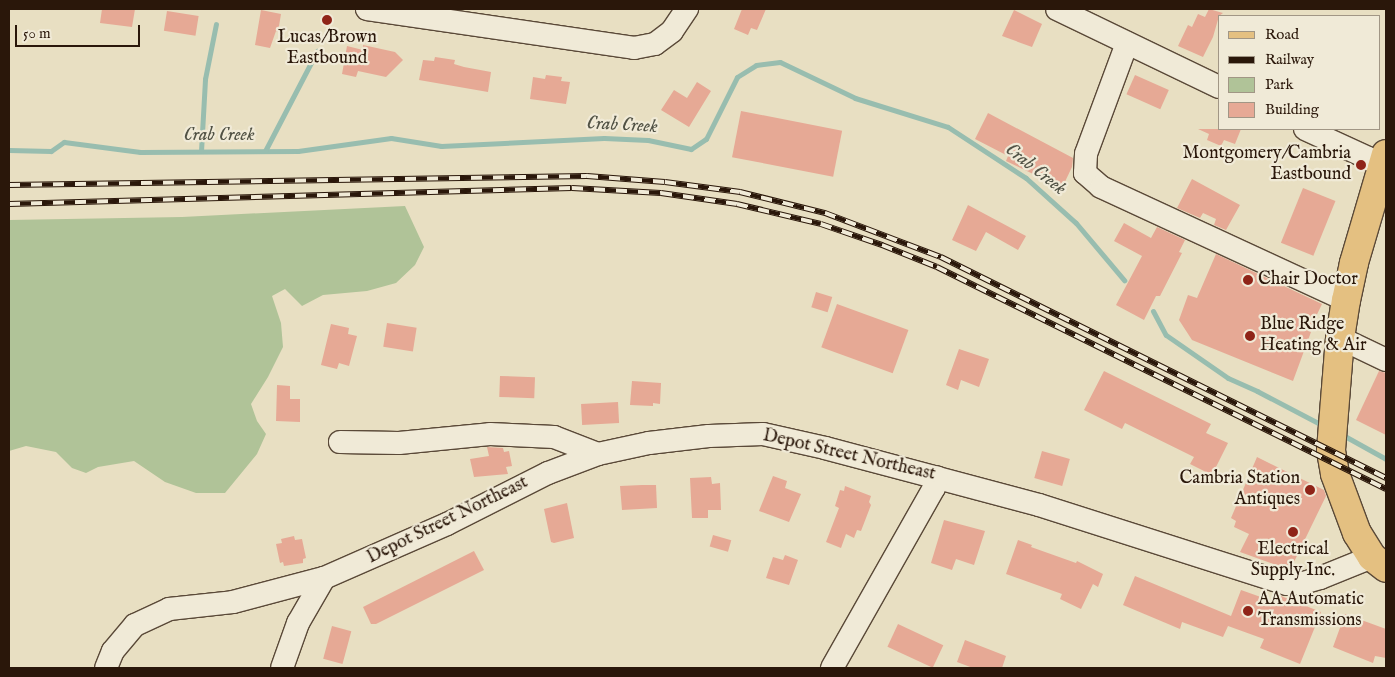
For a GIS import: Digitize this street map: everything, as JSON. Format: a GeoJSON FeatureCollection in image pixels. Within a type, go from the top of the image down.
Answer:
{"type":"FeatureCollection","features":[{"type":"Feature","properties":{"kind":"main road"},"geometry":{"type":"LineString","coordinates":[[1379,562],[1357,533],[1337,479],[1332,462],[1332,430],[1340,338],[1346,300],[1354,263],[1385,164]]}},
{"type":"Feature","properties":{"kind":"street"},"geometry":{"type":"LineString","coordinates":[[367,9],[634,48],[655,44],[672,31],[687,9]]}},
{"type":"Feature","properties":{"kind":"street"},"geometry":{"type":"LineString","coordinates":[[1057,9],[1218,87]]}},
{"type":"Feature","properties":{"kind":"street"},"geometry":{"type":"LineString","coordinates":[[1127,43],[1086,154],[1085,173],[1101,186],[1346,300]]}},
{"type":"Feature","properties":{"kind":"street"},"geometry":{"type":"LineString","coordinates":[[1307,130],[1385,164]]}},
{"type":"Feature","properties":{"kind":"street"},"geometry":{"type":"LineString","coordinates":[[1340,338],[1386,360]]}},
{"type":"Feature","properties":{"kind":"street"},"geometry":{"type":"LineString","coordinates":[[340,442],[399,443],[490,434],[545,436],[554,437],[598,454]]}},
{"type":"Feature","properties":{"kind":"street","name":"Depot Street Northeast"},"geometry":{"type":"LineString","coordinates":[[106,668],[113,651],[135,625],[169,609],[234,602],[324,578],[447,524],[548,473],[598,454],[649,443],[700,437],[763,434],[937,477],[1048,508],[1287,584],[1303,583],[1379,562]]}},
{"type":"Feature","properties":{"kind":"street"},"geometry":{"type":"LineString","coordinates":[[832,668],[934,488],[937,477]]}},
{"type":"Feature","properties":{"kind":"street"},"geometry":{"type":"LineString","coordinates":[[282,668],[298,623],[324,578]]}},
{"type":"Feature","properties":{"kind":"green space"},"geometry":{"type":"Polygon","coordinates":[[[405,206],[424,247],[415,265],[396,283],[367,291],[323,295],[302,306],[285,289],[272,296],[281,323],[283,347],[268,377],[251,404],[257,421],[266,434],[257,454],[225,493],[196,493],[165,482],[134,461],[98,467],[86,473],[72,468],[56,452],[26,446],[9,451],[9,220],[182,217],[405,206]]]}},
{"type":"Feature","properties":{"kind":"building"},"geometry":{"type":"Polygon","coordinates":[[[102,9],[135,9],[132,27],[100,23],[102,9]]]}},
{"type":"Feature","properties":{"kind":"building"},"geometry":{"type":"Polygon","coordinates":[[[742,9],[766,9],[757,30],[751,28],[748,35],[734,29],[742,9]]]}},
{"type":"Feature","properties":{"kind":"building"},"geometry":{"type":"Polygon","coordinates":[[[1209,9],[1223,13],[1218,15],[1213,37],[1203,57],[1178,46],[1188,25],[1192,27],[1198,14],[1205,17],[1209,9]]]}},
{"type":"Feature","properties":{"kind":"building"},"geometry":{"type":"Polygon","coordinates":[[[261,10],[281,14],[278,32],[276,31],[270,48],[255,45],[261,10]]]}},
{"type":"Feature","properties":{"kind":"building"},"geometry":{"type":"Polygon","coordinates":[[[1014,10],[1042,24],[1032,47],[1002,36],[1014,10]]]}},
{"type":"Feature","properties":{"kind":"building"},"geometry":{"type":"Polygon","coordinates":[[[167,11],[199,16],[195,36],[164,31],[167,11]]]}},
{"type":"Feature","properties":{"kind":"building"},"geometry":{"type":"Polygon","coordinates":[[[363,45],[395,52],[403,60],[386,77],[358,71],[356,77],[342,74],[347,46],[363,50],[363,45]]]}},
{"type":"Feature","properties":{"kind":"building"},"geometry":{"type":"Polygon","coordinates":[[[435,57],[455,60],[454,64],[491,72],[488,92],[419,80],[423,60],[434,61],[435,57]]]}},
{"type":"Feature","properties":{"kind":"building"},"geometry":{"type":"Polygon","coordinates":[[[546,75],[562,77],[561,81],[570,82],[566,104],[530,99],[533,77],[545,79],[546,75]]]}},
{"type":"Feature","properties":{"kind":"building"},"geometry":{"type":"Polygon","coordinates":[[[1135,75],[1169,90],[1160,109],[1126,94],[1135,75]]]}},
{"type":"Feature","properties":{"kind":"building"},"geometry":{"type":"Polygon","coordinates":[[[697,82],[711,91],[689,127],[661,110],[674,90],[687,98],[697,82]]]}},
{"type":"Feature","properties":{"kind":"building"},"geometry":{"type":"Polygon","coordinates":[[[741,111],[842,131],[833,177],[732,157],[741,111]]]}},
{"type":"Feature","properties":{"kind":"building"},"geometry":{"type":"Polygon","coordinates":[[[988,113],[1073,158],[1072,167],[1062,188],[1006,161],[1008,156],[975,139],[988,113]]]}},
{"type":"Feature","properties":{"kind":"building"},"geometry":{"type":"Polygon","coordinates":[[[1198,129],[1241,130],[1235,144],[1224,140],[1221,146],[1207,140],[1209,134],[1198,129]]]}},
{"type":"Feature","properties":{"kind":"building"},"geometry":{"type":"Polygon","coordinates":[[[1192,179],[1240,205],[1226,230],[1214,225],[1216,219],[1203,213],[1200,218],[1177,208],[1192,179]]]}},
{"type":"Feature","properties":{"kind":"building"},"geometry":{"type":"Polygon","coordinates":[[[1303,188],[1335,201],[1313,256],[1281,243],[1303,188]]]}},
{"type":"Feature","properties":{"kind":"building"},"geometry":{"type":"Polygon","coordinates":[[[968,205],[1026,236],[1018,250],[986,232],[976,251],[952,240],[968,205]]]}},
{"type":"Feature","properties":{"kind":"building"},"geometry":{"type":"Polygon","coordinates":[[[1124,223],[1151,238],[1157,227],[1185,240],[1179,252],[1182,253],[1160,296],[1156,296],[1144,320],[1116,305],[1142,256],[1114,241],[1124,223]]]}},
{"type":"Feature","properties":{"kind":"building"},"geometry":{"type":"Polygon","coordinates":[[[1216,254],[1322,304],[1309,331],[1311,332],[1293,381],[1192,340],[1179,320],[1188,295],[1197,298],[1216,254]]]}},
{"type":"Feature","properties":{"kind":"building"},"geometry":{"type":"Polygon","coordinates":[[[816,292],[832,297],[828,312],[811,307],[816,292]]]}},
{"type":"Feature","properties":{"kind":"building"},"geometry":{"type":"Polygon","coordinates":[[[837,304],[908,330],[893,373],[821,347],[837,304]]]}},
{"type":"Feature","properties":{"kind":"building"},"geometry":{"type":"Polygon","coordinates":[[[387,323],[417,328],[413,351],[383,347],[387,323]]]}},
{"type":"Feature","properties":{"kind":"building"},"geometry":{"type":"Polygon","coordinates":[[[331,324],[349,328],[348,334],[357,336],[349,366],[339,363],[337,369],[321,365],[331,324]]]}},
{"type":"Feature","properties":{"kind":"building"},"geometry":{"type":"Polygon","coordinates":[[[959,349],[989,359],[979,387],[961,380],[958,390],[946,385],[959,349]]]}},
{"type":"Feature","properties":{"kind":"building"},"geometry":{"type":"Polygon","coordinates":[[[1104,371],[1211,424],[1206,433],[1228,443],[1212,475],[1190,464],[1194,457],[1125,423],[1122,429],[1084,410],[1104,371]]]}},
{"type":"Feature","properties":{"kind":"building"},"geometry":{"type":"Polygon","coordinates":[[[1379,371],[1386,373],[1386,435],[1356,420],[1379,371]]]}},
{"type":"Feature","properties":{"kind":"building"},"geometry":{"type":"Polygon","coordinates":[[[500,376],[535,377],[534,398],[499,397],[500,376]]]}},
{"type":"Feature","properties":{"kind":"building"},"geometry":{"type":"Polygon","coordinates":[[[632,381],[661,383],[660,404],[653,403],[653,406],[630,405],[632,381]]]}},
{"type":"Feature","properties":{"kind":"building"},"geometry":{"type":"Polygon","coordinates":[[[277,385],[290,386],[290,399],[300,399],[300,422],[276,421],[277,385]]]}},
{"type":"Feature","properties":{"kind":"building"},"geometry":{"type":"Polygon","coordinates":[[[618,402],[619,423],[582,425],[581,404],[618,402]]]}},
{"type":"Feature","properties":{"kind":"building"},"geometry":{"type":"Polygon","coordinates":[[[487,447],[503,448],[504,452],[509,451],[512,466],[506,467],[508,474],[474,477],[470,459],[489,456],[487,447]]]}},
{"type":"Feature","properties":{"kind":"building"},"geometry":{"type":"Polygon","coordinates":[[[1042,451],[1070,459],[1062,486],[1034,478],[1042,451]]]}},
{"type":"Feature","properties":{"kind":"building"},"geometry":{"type":"Polygon","coordinates":[[[1257,457],[1324,490],[1326,496],[1293,564],[1285,568],[1240,552],[1249,534],[1234,527],[1236,521],[1231,518],[1257,457]]]}},
{"type":"Feature","properties":{"kind":"building"},"geometry":{"type":"Polygon","coordinates":[[[773,476],[787,481],[785,488],[801,494],[789,522],[759,511],[773,476]]]}},
{"type":"Feature","properties":{"kind":"building"},"geometry":{"type":"Polygon","coordinates":[[[711,477],[712,484],[720,483],[721,510],[708,510],[708,518],[692,518],[690,478],[711,477]]]}},
{"type":"Feature","properties":{"kind":"building"},"geometry":{"type":"Polygon","coordinates":[[[656,485],[657,508],[622,510],[620,486],[656,485]]]}},
{"type":"Feature","properties":{"kind":"building"},"geometry":{"type":"Polygon","coordinates":[[[845,486],[871,496],[869,502],[871,505],[861,531],[857,530],[854,538],[846,534],[841,548],[826,542],[839,508],[835,506],[840,490],[844,491],[845,486]]]}},
{"type":"Feature","properties":{"kind":"building"},"geometry":{"type":"Polygon","coordinates":[[[567,503],[574,538],[551,542],[544,509],[567,503]]]}},
{"type":"Feature","properties":{"kind":"building"},"geometry":{"type":"Polygon","coordinates":[[[944,520],[985,531],[974,565],[956,559],[952,570],[931,563],[944,520]]]}},
{"type":"Feature","properties":{"kind":"building"},"geometry":{"type":"Polygon","coordinates":[[[713,535],[731,540],[728,552],[710,547],[713,535]]]}},
{"type":"Feature","properties":{"kind":"building"},"geometry":{"type":"Polygon","coordinates":[[[294,536],[295,540],[302,539],[306,558],[303,559],[303,563],[284,566],[283,562],[280,563],[276,544],[282,543],[281,539],[294,536]]]}},
{"type":"Feature","properties":{"kind":"building"},"geometry":{"type":"Polygon","coordinates":[[[1018,540],[1032,545],[1031,547],[1076,563],[1077,561],[1103,574],[1098,587],[1093,584],[1081,609],[1060,599],[1062,594],[1006,574],[1018,540]]]}},
{"type":"Feature","properties":{"kind":"building"},"geometry":{"type":"Polygon","coordinates":[[[474,551],[484,570],[376,624],[371,624],[363,607],[474,551]]]}},
{"type":"Feature","properties":{"kind":"building"},"geometry":{"type":"Polygon","coordinates":[[[785,555],[798,560],[789,585],[766,578],[773,557],[783,560],[785,555]]]}},
{"type":"Feature","properties":{"kind":"building"},"geometry":{"type":"Polygon","coordinates":[[[1135,576],[1231,616],[1241,590],[1278,603],[1281,596],[1321,612],[1300,664],[1260,648],[1264,639],[1228,626],[1223,637],[1182,622],[1180,629],[1123,605],[1135,576]]]}},
{"type":"Feature","properties":{"kind":"building"},"geometry":{"type":"Polygon","coordinates":[[[1345,614],[1386,629],[1386,658],[1375,656],[1373,663],[1333,647],[1345,614]]]}},
{"type":"Feature","properties":{"kind":"building"},"geometry":{"type":"Polygon","coordinates":[[[898,624],[943,645],[933,668],[887,647],[898,624]]]}},
{"type":"Feature","properties":{"kind":"building"},"geometry":{"type":"Polygon","coordinates":[[[332,626],[351,631],[343,664],[323,659],[332,626]]]}},
{"type":"Feature","properties":{"kind":"building"},"geometry":{"type":"Polygon","coordinates":[[[965,640],[1006,656],[1002,668],[973,668],[957,662],[965,640]]]}},
{"type":"Feature","properties":{"kind":"waterway"},"geometry":{"type":"LineString","coordinates":[[201,151],[205,79],[216,24]]}},
{"type":"Feature","properties":{"kind":"waterway"},"geometry":{"type":"LineString","coordinates":[[265,151],[317,51]]}},
{"type":"Feature","properties":{"kind":"waterway","name":"Crab Creek"},"geometry":{"type":"LineString","coordinates":[[9,150],[51,151],[64,142],[140,152],[298,151],[391,138],[441,146],[604,138],[648,140],[691,149],[706,139],[737,77],[756,65],[780,62],[855,98],[948,127],[1026,178],[1076,223],[1124,280]]}},
{"type":"Feature","properties":{"kind":"waterway","name":"Crab Creek"},"geometry":{"type":"LineString","coordinates":[[1153,311],[1166,335],[1228,378],[1324,426]]}},
{"type":"Feature","properties":{"kind":"waterway","name":"Crab Creek"},"geometry":{"type":"LineString","coordinates":[[1341,434],[1386,459]]}},
{"type":"Feature","properties":{"kind":"railway"},"geometry":{"type":"LineString","coordinates":[[9,185],[587,176],[665,182],[740,192],[825,213],[941,257],[1386,478]]}},
{"type":"Feature","properties":{"kind":"railway"},"geometry":{"type":"LineString","coordinates":[[9,204],[572,188],[661,193],[737,204],[821,224],[882,245],[937,267],[1386,489]]}},
{"type":"Feature","properties":{"kind":"place","name":"Lucas/Brown Eastbound"},"geometry":{"type":"Point","coordinates":[327,20]}},
{"type":"Feature","properties":{"kind":"place","name":"Montgomery/Cambria Eastbound"},"geometry":{"type":"Point","coordinates":[1361,165]}},
{"type":"Feature","properties":{"kind":"place","name":"Chair Doctor"},"geometry":{"type":"Point","coordinates":[1248,280]}},
{"type":"Feature","properties":{"kind":"place","name":"Blue Ridge Heating & Air"},"geometry":{"type":"Point","coordinates":[1250,336]}},
{"type":"Feature","properties":{"kind":"place","name":"Cambria Station Antiques"},"geometry":{"type":"Point","coordinates":[1310,490]}},
{"type":"Feature","properties":{"kind":"place","name":"Electrical Supply Inc."},"geometry":{"type":"Point","coordinates":[1293,532]}},
{"type":"Feature","properties":{"kind":"place","name":"AA Automatic Transmissions"},"geometry":{"type":"Point","coordinates":[1248,611]}}]}
